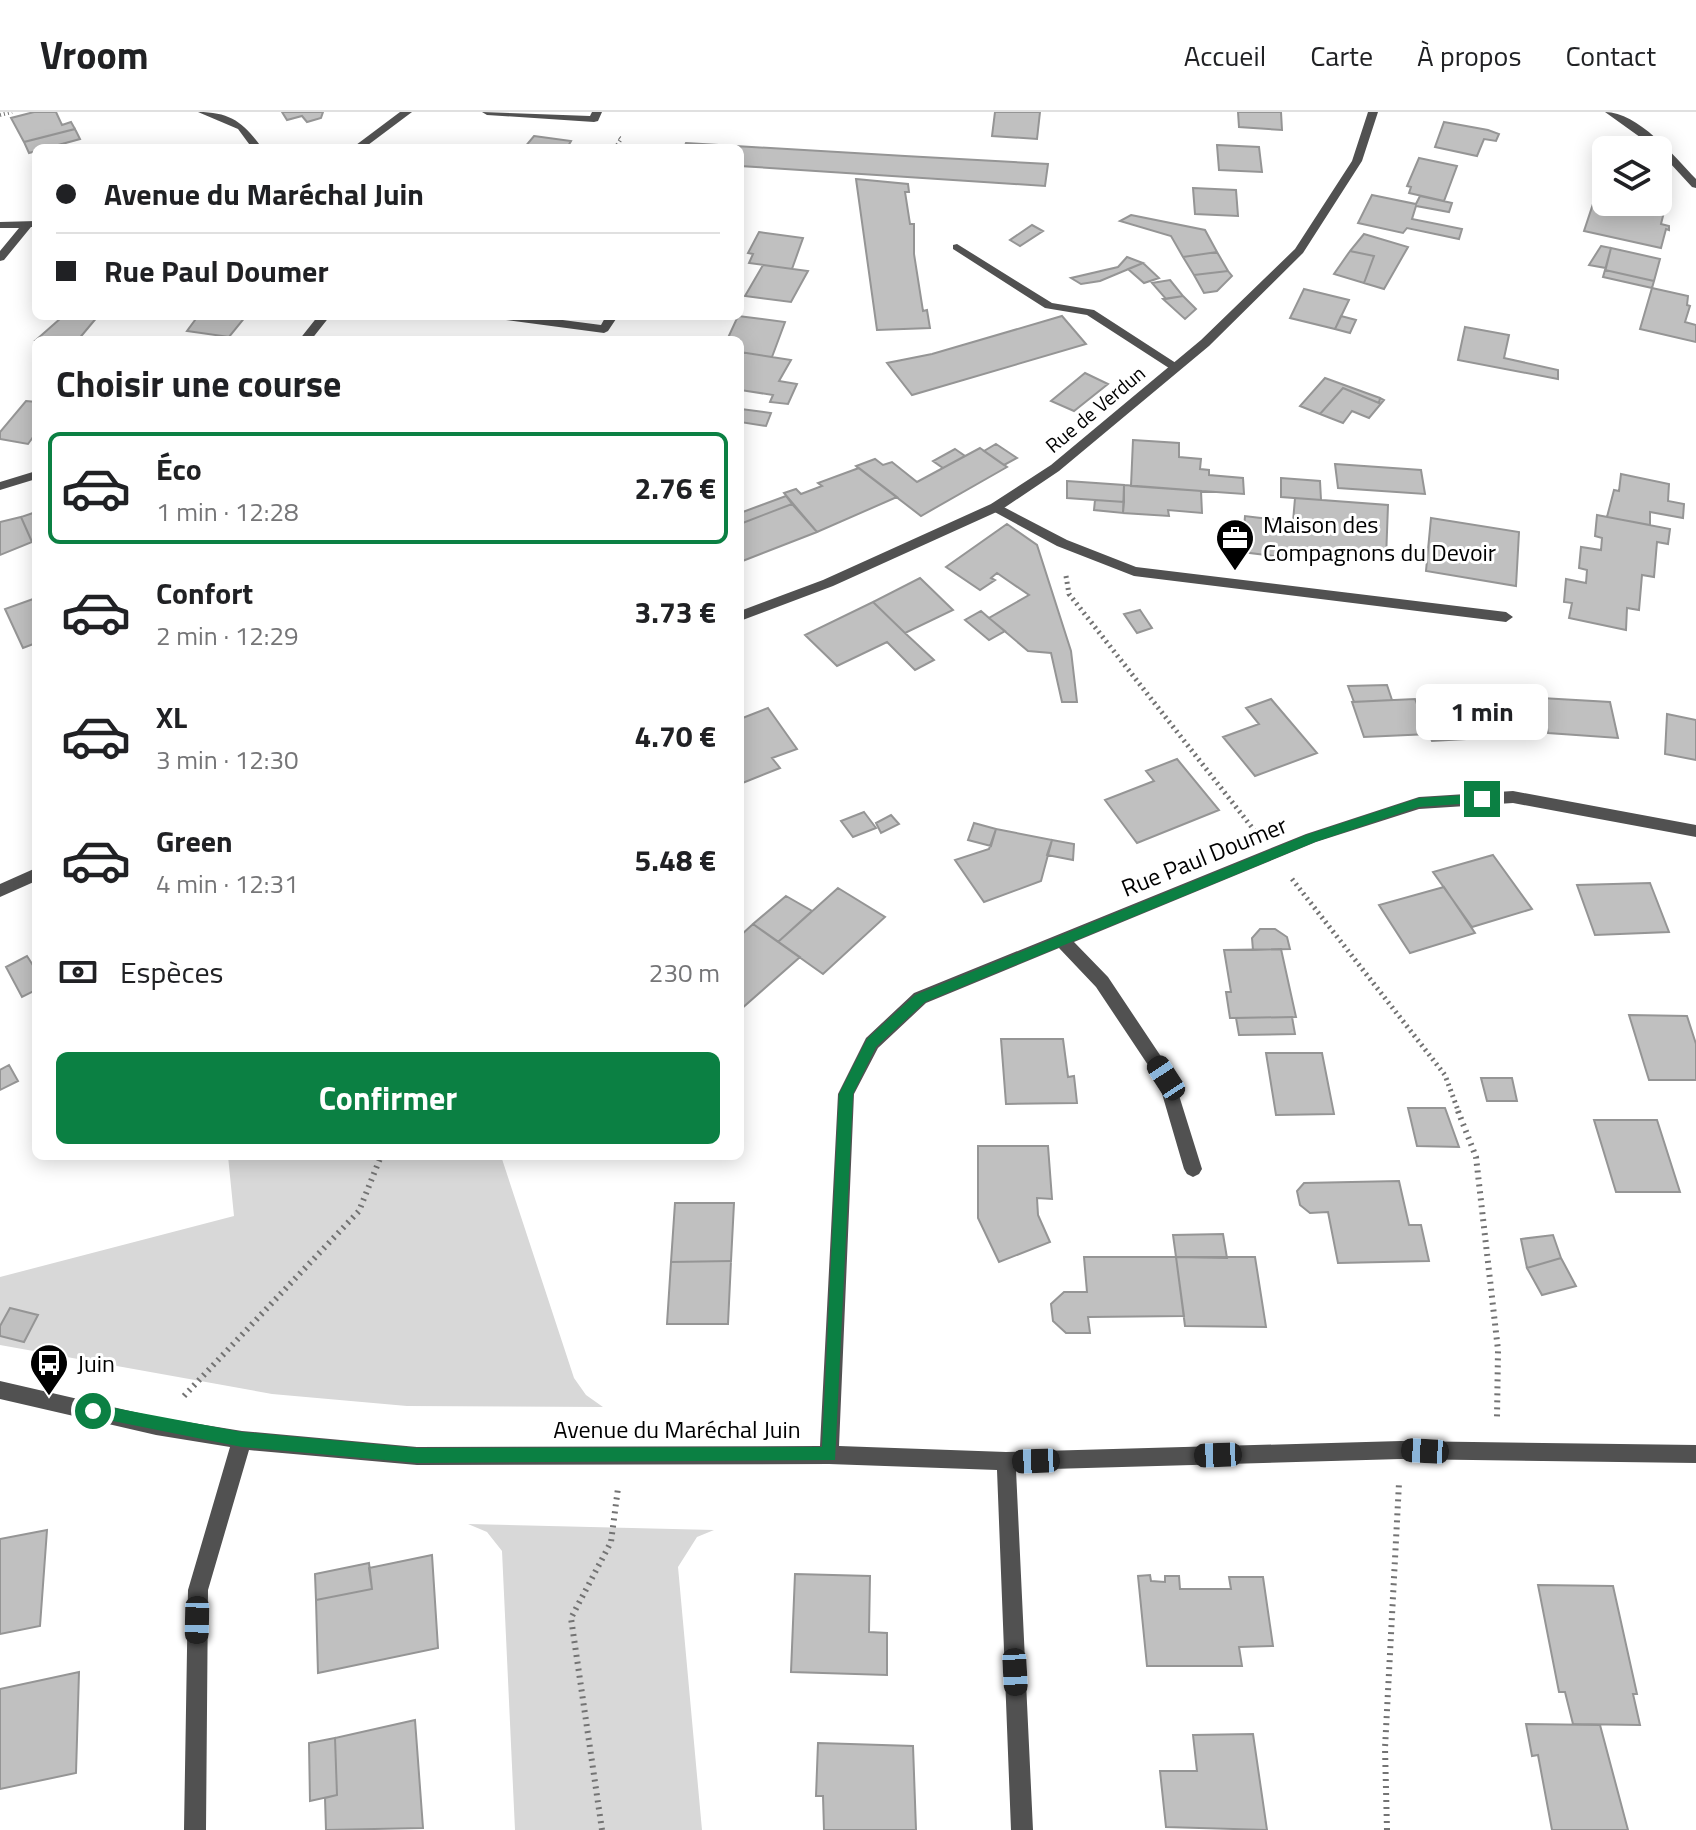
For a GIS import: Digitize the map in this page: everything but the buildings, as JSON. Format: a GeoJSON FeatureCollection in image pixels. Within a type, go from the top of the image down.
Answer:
{"type":"FeatureCollection","features":[{"type":"Feature","properties":{"kind":"street"},"geometry":{"type":"LineString","coordinates":[[203,112],[242,127],[254,144]]}},
{"type":"Feature","properties":{"kind":"street"},"geometry":{"type":"LineString","coordinates":[[363,144],[407,112]]}},
{"type":"Feature","properties":{"kind":"street"},"geometry":{"type":"LineString","coordinates":[[487,112],[594,119],[597,112]]}},
{"type":"Feature","properties":{"kind":"street","name":"Rue de Verdun"},"geometry":{"type":"LineString","coordinates":[[744,614],[828,583],[996,507],[1055,468],[1176,367],[1299,251],[1357,161],[1373,112]]}},
{"type":"Feature","properties":{"kind":"street"},"geometry":{"type":"LineString","coordinates":[[1610,112],[1634,124],[1696,185]]}},
{"type":"Feature","properties":{"kind":"street"},"geometry":{"type":"LineString","coordinates":[[0,225],[32,224]]}},
{"type":"Feature","properties":{"kind":"street"},"geometry":{"type":"LineString","coordinates":[[0,258],[32,224]]}},
{"type":"Feature","properties":{"kind":"street"},"geometry":{"type":"LineString","coordinates":[[957,247],[1049,306],[1090,312],[1176,367]]}},
{"type":"Feature","properties":{"kind":"street"},"geometry":{"type":"LineString","coordinates":[[308,336],[321,320]]}},
{"type":"Feature","properties":{"kind":"street"},"geometry":{"type":"LineString","coordinates":[[536,320],[604,329],[610,320]]}},
{"type":"Feature","properties":{"kind":"street"},"geometry":{"type":"LineString","coordinates":[[0,486],[32,476]]}},
{"type":"Feature","properties":{"kind":"street"},"geometry":{"type":"LineString","coordinates":[[996,507],[1062,543],[1134,571],[1506,617]]}},
{"type":"Feature","properties":{"kind":"street","name":"Rue Paul Doumer"},"geometry":{"type":"LineString","coordinates":[[829,1455],[846,1094],[872,1043],[920,998],[1273,854],[1419,803],[1513,797],[1696,831]]}},
{"type":"Feature","properties":{"kind":"street"},"geometry":{"type":"LineString","coordinates":[[0,891],[32,876]]}},
{"type":"Feature","properties":{"kind":"street"},"geometry":{"type":"LineString","coordinates":[[1062,940],[1102,982],[1166,1078],[1193,1169]]}},
{"type":"Feature","properties":{"kind":"street","name":"Avenue du Maréchal Juin"},"geometry":{"type":"LineString","coordinates":[[0,1390],[156,1426],[242,1440],[417,1456],[829,1455],[1006,1461],[1401,1450],[1497,1454],[1696,1454]]}},
{"type":"Feature","properties":{"kind":"street"},"geometry":{"type":"LineString","coordinates":[[195,1830],[198,1590],[242,1440]]}},
{"type":"Feature","properties":{"kind":"street"},"geometry":{"type":"LineString","coordinates":[[1006,1461],[1022,1830]]}},
{"type":"Feature","properties":{"kind":"path"},"geometry":{"type":"LineString","coordinates":[[0,115],[12,112]]}},
{"type":"Feature","properties":{"kind":"path"},"geometry":{"type":"LineString","coordinates":[[1062,543],[1069,594],[1445,1075],[1476,1157],[1498,1350],[1497,1454]]}},
{"type":"Feature","properties":{"kind":"path"},"geometry":{"type":"LineString","coordinates":[[156,1426],[359,1211],[379,1160]]}},
{"type":"Feature","properties":{"kind":"path"},"geometry":{"type":"LineString","coordinates":[[1387,1830],[1385,1748],[1401,1450]]}},
{"type":"Feature","properties":{"kind":"path"},"geometry":{"type":"LineString","coordinates":[[602,1830],[571,1618],[611,1542],[622,1456]]}},
{"type":"Feature","properties":{"kind":"shaded area"},"geometry":{"type":"Polygon","coordinates":[[[228,1160],[502,1160],[574,1378],[586,1395],[603,1407],[407,1406],[272,1394],[0,1345],[0,1277],[234,1216],[228,1160]]]}},
{"type":"Feature","properties":{"kind":"shaded area"},"geometry":{"type":"Polygon","coordinates":[[[468,1524],[714,1530],[697,1537],[678,1567],[702,1830],[515,1830],[502,1551],[487,1532],[468,1524]]]}},
{"type":"Feature","properties":{"kind":"place","name":"Maison des Compagnons du Devoir"},"geometry":{"type":"Point","coordinates":[1235,572]}},
{"type":"Feature","properties":{"kind":"place","name":"Juin"},"geometry":{"type":"Point","coordinates":[49,1397]}},
{"type":"Feature","properties":{"kind":"route"},"geometry":{"type":"LineString","coordinates":[[93,1411],[156,1426],[242,1440],[417,1456],[829,1455],[846,1094],[872,1043],[920,998],[1311,838],[1419,803],[1482,799]]}}]}
